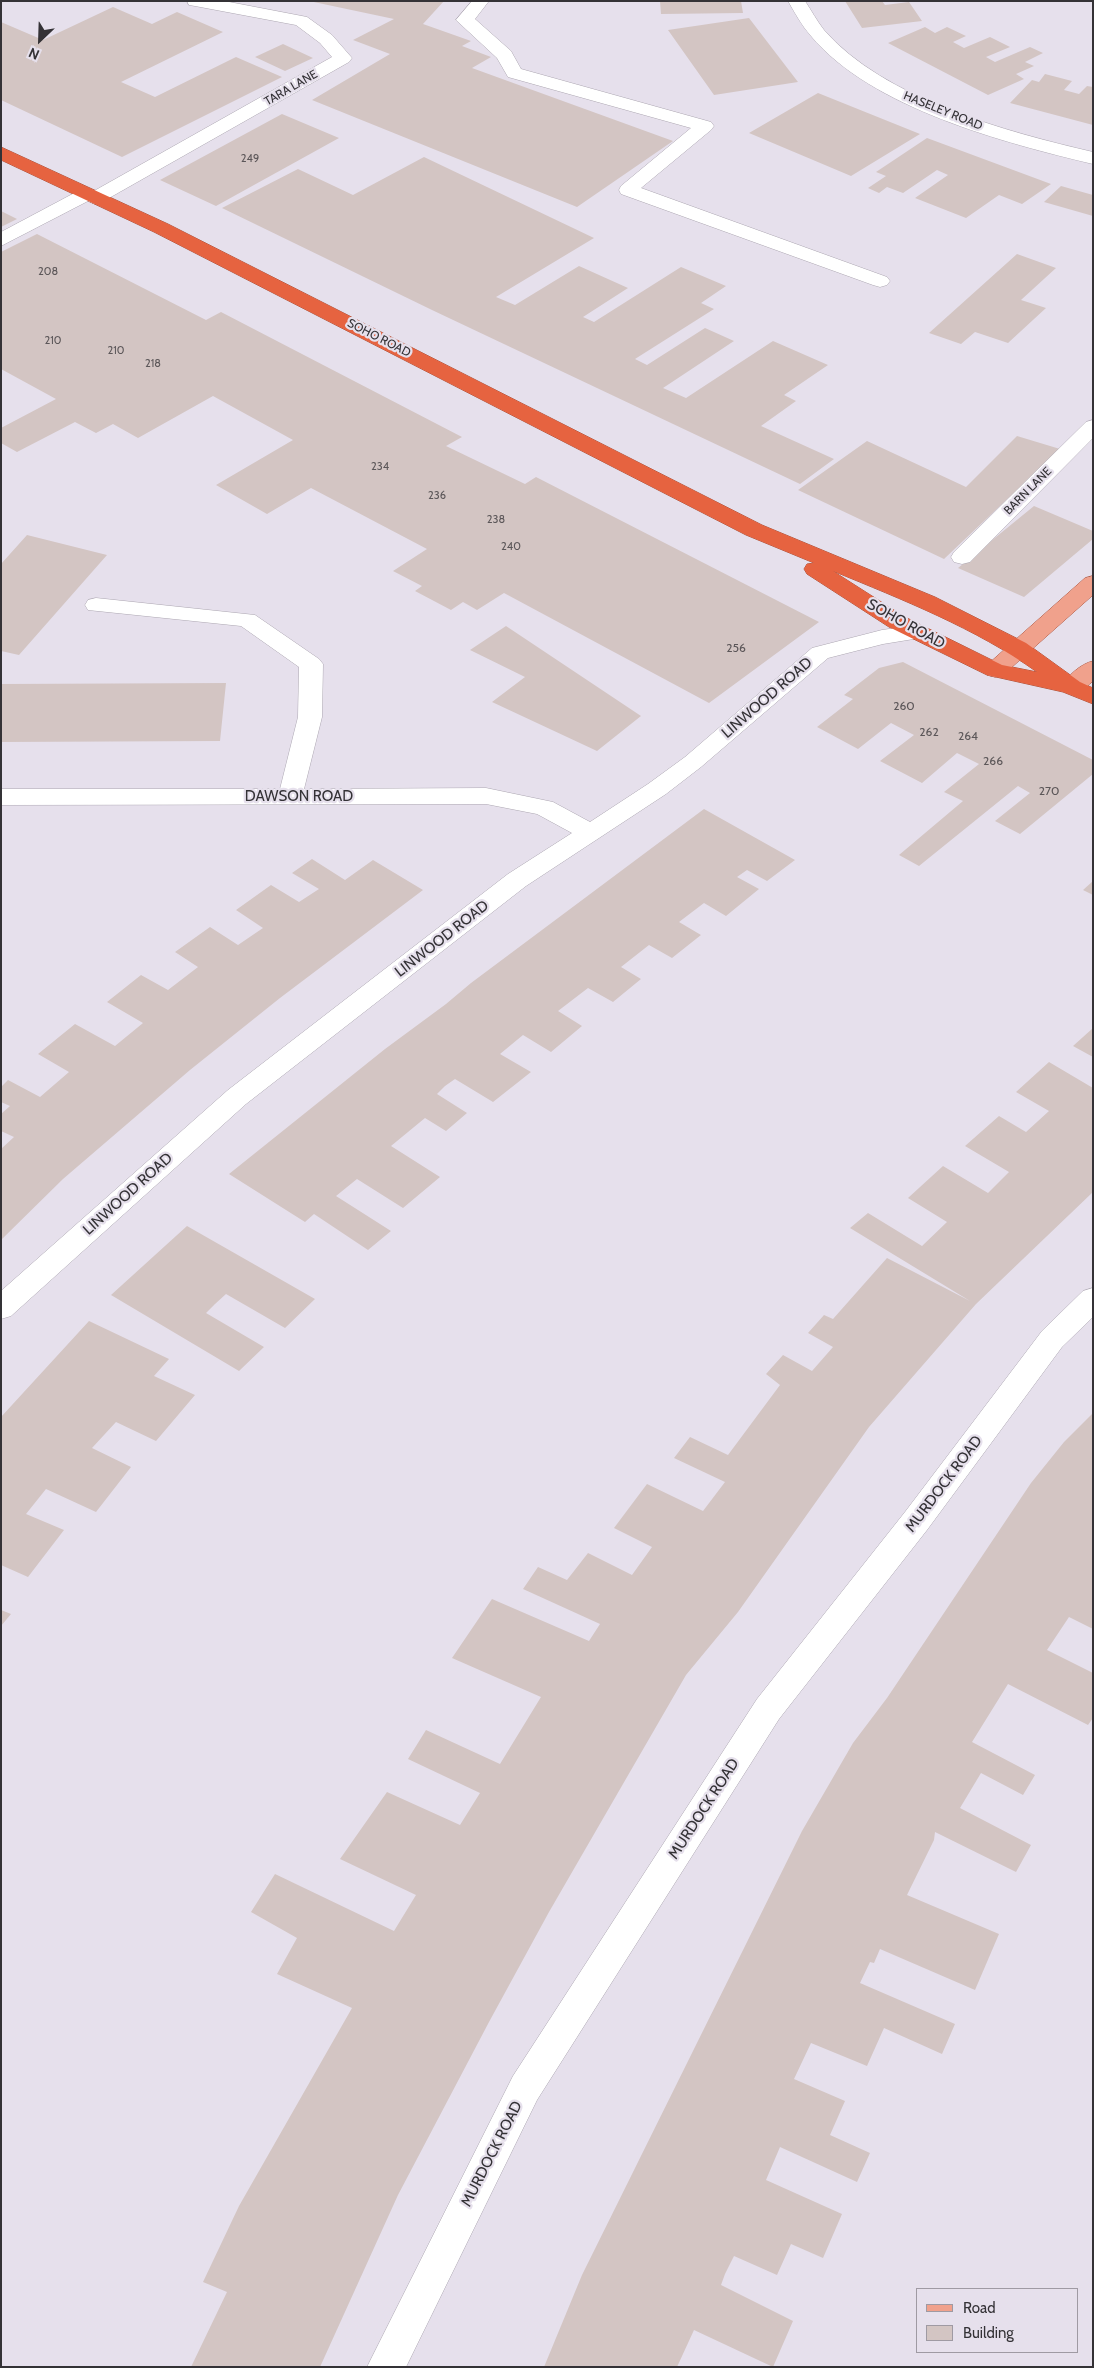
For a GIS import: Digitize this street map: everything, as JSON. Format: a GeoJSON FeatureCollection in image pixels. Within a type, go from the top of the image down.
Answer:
{"type":"FeatureCollection","features":[{"type":"Feature","properties":{"kind":"highway","name":"SOHO ROAD"},"geometry":{"type":"LineString","coordinates":[[1,153],[161,228],[754,530],[927,602],[1018,648],[1082,692]]}},
{"type":"Feature","properties":{"kind":"highway","name":"SOHO ROAD"},"geometry":{"type":"LineString","coordinates":[[754,530],[897,622],[995,670],[1082,692]]}},
{"type":"Feature","properties":{"kind":"main road"},"geometry":{"type":"LineString","coordinates":[[995,670],[1093,583]]}},
{"type":"Feature","properties":{"kind":"main road"},"geometry":{"type":"LineString","coordinates":[[1082,692],[1093,668]]}},
{"type":"Feature","properties":{"kind":"street","name":"TARA LANE"},"geometry":{"type":"LineString","coordinates":[[91,196],[343,58],[326,39],[301,21],[195,1]]}},
{"type":"Feature","properties":{"kind":"street"},"geometry":{"type":"LineString","coordinates":[[482,1],[465,20],[505,55],[514,73],[705,126],[628,190],[880,281]]}},
{"type":"Feature","properties":{"kind":"street","name":"HASELEY ROAD"},"geometry":{"type":"LineString","coordinates":[[796,1],[801,12],[824,39],[855,66],[898,94],[945,115],[1065,152],[1093,158]]}},
{"type":"Feature","properties":{"kind":"street"},"geometry":{"type":"LineString","coordinates":[[1,240],[91,196]]}},
{"type":"Feature","properties":{"kind":"street","name":"BARN LANE"},"geometry":{"type":"LineString","coordinates":[[962,557],[1093,426]]}},
{"type":"Feature","properties":{"kind":"street"},"geometry":{"type":"LineString","coordinates":[[96,605],[246,620],[311,664],[310,717],[290,796]]}},
{"type":"Feature","properties":{"kind":"street","name":"LINWOOD ROAD"},"geometry":{"type":"LineString","coordinates":[[1,1308],[236,1097],[517,880],[693,762],[820,653],[882,637],[918,632]]}},
{"type":"Feature","properties":{"kind":"street","name":"DAWSON ROAD"},"geometry":{"type":"LineString","coordinates":[[1,797],[486,796],[544,808],[590,832]]}},
{"type":"Feature","properties":{"kind":"street","name":"MURDOCK ROAD"},"geometry":{"type":"LineString","coordinates":[[386,2367],[525,2088],[768,1709],[916,1521],[1052,1339],[1093,1300]]}},
{"type":"Feature","properties":{"kind":"building"},"geometry":{"type":"Polygon","coordinates":[[[309,1],[444,1],[423,24],[471,41],[462,46],[491,57],[472,68],[673,141],[577,207],[312,100],[390,54],[353,40],[394,19],[309,1]]]}},
{"type":"Feature","properties":{"kind":"building"},"geometry":{"type":"Polygon","coordinates":[[[660,1],[741,1],[743,13],[661,14],[660,1]]]}},
{"type":"Feature","properties":{"kind":"building"},"geometry":{"type":"Polygon","coordinates":[[[845,1],[882,1],[885,5],[909,2],[922,21],[862,28],[845,1]]]}},
{"type":"Feature","properties":{"kind":"building"},"geometry":{"type":"Polygon","coordinates":[[[113,7],[152,24],[177,12],[223,32],[121,82],[155,97],[236,57],[282,77],[122,157],[1,100],[1,22],[43,40],[113,7]]]}},
{"type":"Feature","properties":{"kind":"building"},"geometry":{"type":"Polygon","coordinates":[[[749,18],[798,82],[714,95],[668,30],[749,18]]]}},
{"type":"Feature","properties":{"kind":"building"},"geometry":{"type":"Polygon","coordinates":[[[925,27],[935,33],[947,27],[966,36],[953,42],[964,48],[990,37],[1010,47],[986,57],[995,62],[1030,47],[1043,53],[1025,62],[1034,66],[1016,74],[1024,79],[988,95],[888,43],[925,27]]]}},
{"type":"Feature","properties":{"kind":"building"},"geometry":{"type":"Polygon","coordinates":[[[283,44],[313,58],[285,71],[255,57],[283,44]]]}},
{"type":"Feature","properties":{"kind":"building"},"geometry":{"type":"Polygon","coordinates":[[[1045,74],[1072,81],[1064,90],[1079,94],[1087,86],[1093,87],[1093,125],[1010,103],[1032,80],[1039,82],[1045,74]]]}},
{"type":"Feature","properties":{"kind":"building"},"geometry":{"type":"Polygon","coordinates":[[[818,93],[920,134],[851,176],[749,133],[818,93]]]}},
{"type":"Feature","properties":{"kind":"building"},"geometry":{"type":"Polygon","coordinates":[[[282,114],[339,138],[216,206],[160,180],[282,114]]]}},
{"type":"Feature","properties":{"kind":"building"},"geometry":{"type":"Polygon","coordinates":[[[927,138],[1051,184],[1022,204],[999,195],[966,218],[915,198],[948,175],[937,170],[903,193],[887,187],[879,193],[868,188],[886,176],[876,172],[927,138]]]}},
{"type":"Feature","properties":{"kind":"building"},"geometry":{"type":"Polygon","coordinates":[[[424,157],[594,238],[496,297],[515,305],[579,266],[628,288],[583,317],[594,322],[681,267],[726,286],[701,303],[714,309],[635,359],[647,365],[705,328],[734,341],[663,388],[686,398],[773,341],[828,365],[784,395],[796,401],[761,426],[834,459],[800,484],[432,310],[222,208],[298,169],[353,195],[424,157]]]}},
{"type":"Feature","properties":{"kind":"building"},"geometry":{"type":"Polygon","coordinates":[[[1061,186],[1093,195],[1093,216],[1044,202],[1061,186]]]}},
{"type":"Feature","properties":{"kind":"building"},"geometry":{"type":"Polygon","coordinates":[[[1,211],[17,219],[1,227],[1,211]]]}},
{"type":"Feature","properties":{"kind":"building"},"geometry":{"type":"Polygon","coordinates":[[[37,234],[206,320],[221,312],[462,437],[446,446],[525,484],[536,477],[819,622],[709,703],[504,593],[477,610],[463,602],[451,610],[415,591],[422,586],[393,571],[427,549],[311,488],[267,514],[216,485],[293,440],[213,396],[138,438],[113,424],[96,433],[75,422],[17,452],[1,443],[1,428],[56,399],[1,369],[1,252],[37,234]]]}},
{"type":"Feature","properties":{"kind":"building"},"geometry":{"type":"Polygon","coordinates":[[[1017,254],[1056,268],[1021,300],[1046,308],[1008,343],[975,332],[961,344],[929,333],[1017,254]]]}},
{"type":"Feature","properties":{"kind":"building"},"geometry":{"type":"Polygon","coordinates":[[[1017,436],[1060,449],[944,559],[798,490],[867,441],[966,487],[1017,436]]]}},
{"type":"Feature","properties":{"kind":"building"},"geometry":{"type":"Polygon","coordinates":[[[1034,506],[1093,531],[1093,539],[1024,597],[958,568],[1034,506]]]}},
{"type":"Feature","properties":{"kind":"building"},"geometry":{"type":"Polygon","coordinates":[[[27,535],[107,555],[19,655],[1,651],[1,564],[27,535]]]}},
{"type":"Feature","properties":{"kind":"building"},"geometry":{"type":"Polygon","coordinates":[[[506,626],[641,716],[597,751],[492,702],[525,677],[470,650],[506,626]]]}},
{"type":"Feature","properties":{"kind":"building"},"geometry":{"type":"Polygon","coordinates":[[[903,662],[1093,760],[1093,774],[1020,834],[995,821],[1030,793],[1018,786],[919,866],[899,855],[963,801],[944,792],[979,764],[957,753],[922,783],[880,761],[914,735],[891,723],[858,749],[817,727],[853,699],[844,695],[879,668],[903,662]]]}},
{"type":"Feature","properties":{"kind":"building"},"geometry":{"type":"Polygon","coordinates":[[[226,683],[220,741],[1,742],[1,684],[226,683]]]}},
{"type":"Feature","properties":{"kind":"building"},"geometry":{"type":"Polygon","coordinates":[[[704,809],[795,860],[767,881],[747,870],[737,877],[759,889],[726,916],[704,903],[679,922],[701,935],[672,958],[649,945],[621,967],[641,979],[613,1002],[588,988],[558,1011],[582,1026],[551,1052],[523,1035],[500,1054],[531,1072],[493,1102],[455,1079],[445,1086],[437,1094],[467,1113],[446,1131],[425,1118],[391,1146],[440,1177],[403,1208],[357,1179],[336,1196],[391,1231],[368,1250],[314,1214],[305,1222],[229,1174],[385,1049],[704,809]]]}},
{"type":"Feature","properties":{"kind":"building"},"geometry":{"type":"Polygon","coordinates":[[[312,859],[345,880],[373,860],[423,890],[280,998],[190,1070],[63,1179],[1,1240],[1,1149],[14,1137],[1,1131],[1,1114],[10,1106],[1,1102],[1,1087],[8,1080],[40,1097],[69,1072],[38,1054],[75,1024],[115,1046],[143,1023],[107,1002],[141,975],[168,990],[198,967],[175,952],[210,927],[238,945],[263,928],[236,910],[271,885],[299,902],[319,889],[292,873],[312,859]]]}},
{"type":"Feature","properties":{"kind":"building"},"geometry":{"type":"Polygon","coordinates":[[[1093,881],[1093,895],[1083,890],[1093,881]]]}},
{"type":"Feature","properties":{"kind":"building"},"geometry":{"type":"Polygon","coordinates":[[[1093,1028],[1093,1057],[1073,1046],[1093,1028]]]}},
{"type":"Feature","properties":{"kind":"building"},"geometry":{"type":"Polygon","coordinates":[[[1049,1062],[1093,1088],[1093,1192],[976,1304],[869,1427],[738,1612],[686,1675],[549,1912],[489,2022],[398,2195],[320,2367],[191,2367],[227,2292],[203,2282],[239,2206],[352,2008],[277,1974],[297,1938],[251,1912],[275,1874],[394,1931],[416,1895],[340,1859],[387,1792],[460,1825],[480,1793],[408,1759],[426,1730],[500,1764],[541,1697],[452,1658],[492,1599],[589,1641],[600,1624],[523,1589],[538,1567],[567,1580],[588,1553],[632,1575],[652,1547],[614,1528],[647,1484],[703,1511],[725,1482],[674,1458],[690,1437],[728,1455],[780,1385],[766,1374],[783,1355],[812,1371],[833,1347],[808,1333],[824,1315],[833,1319],[887,1258],[970,1301],[850,1228],[868,1213],[922,1246],[947,1222],[908,1198],[943,1166],[988,1193],[1009,1172],[965,1146],[999,1116],[1026,1132],[1049,1111],[1016,1092],[1049,1062]]]}},
{"type":"Feature","properties":{"kind":"building"},"geometry":{"type":"Polygon","coordinates":[[[187,1226],[315,1299],[285,1328],[226,1294],[215,1304],[206,1313],[264,1347],[239,1371],[111,1295],[187,1226]]]}},
{"type":"Feature","properties":{"kind":"building"},"geometry":{"type":"Polygon","coordinates":[[[89,1321],[169,1359],[154,1376],[195,1395],[156,1441],[116,1422],[92,1448],[131,1467],[96,1512],[46,1489],[26,1514],[64,1530],[28,1577],[1,1565],[1,1417],[89,1321]]]}},
{"type":"Feature","properties":{"kind":"building"},"geometry":{"type":"Polygon","coordinates":[[[1093,1413],[1093,1629],[1069,1617],[1047,1650],[1093,1673],[1093,1718],[1088,1725],[1008,1684],[972,1742],[1035,1775],[1023,1795],[981,1773],[960,1808],[1031,1845],[1016,1872],[935,1832],[934,1840],[907,1895],[999,1934],[975,1990],[880,1949],[874,1963],[870,1962],[860,1983],[955,2024],[942,2054],[884,2028],[867,2066],[811,2043],[794,2079],[845,2101],[830,2135],[870,2153],[857,2182],[780,2147],[766,2180],[842,2214],[823,2258],[791,2244],[777,2275],[734,2256],[725,2274],[721,2285],[793,2321],[773,2367],[694,2330],[677,2367],[544,2367],[582,2275],[802,1831],[853,1743],[887,1698],[1031,1483],[1064,1442],[1093,1413]]]}},
{"type":"Feature","properties":{"kind":"building"},"geometry":{"type":"Polygon","coordinates":[[[1,1610],[11,1614],[1,1626],[1,1610]]]}}]}
